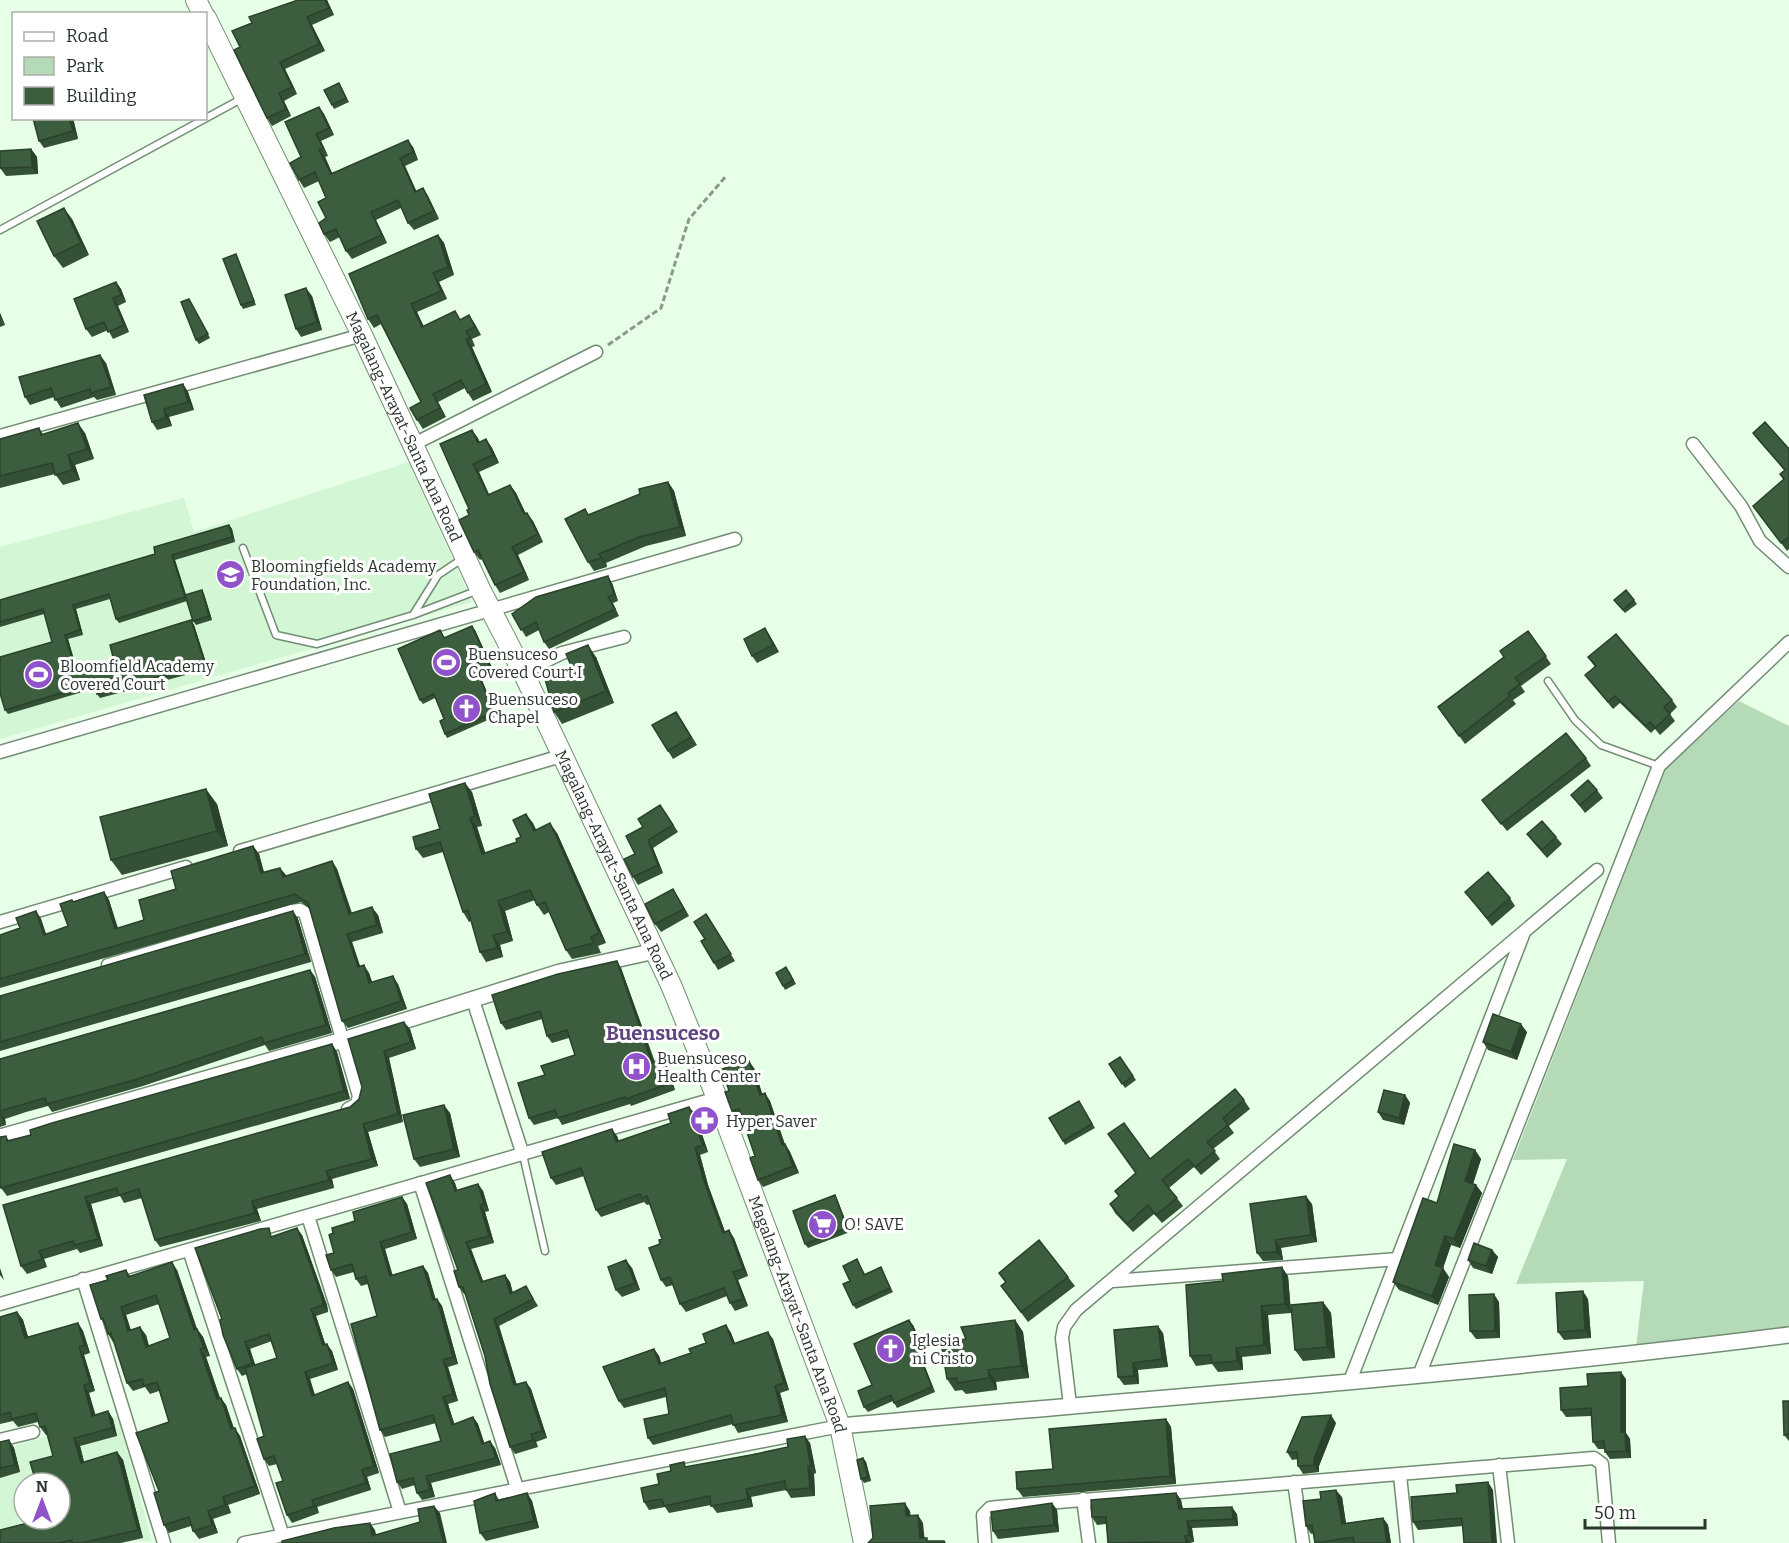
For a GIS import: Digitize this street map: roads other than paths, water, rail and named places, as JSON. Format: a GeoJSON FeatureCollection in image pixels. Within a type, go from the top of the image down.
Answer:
{"type":"FeatureCollection","features":[{"type":"Feature","properties":{"kind":"main road","name":"Magalang-Arayat-Santa Ana Road"},"geometry":{"type":"LineString","coordinates":[[207,20],[362,335],[489,608],[523,672],[655,951],[717,1098],[840,1426],[864,1543]]}},
{"type":"Feature","properties":{"kind":"street"},"geometry":{"type":"LineString","coordinates":[[0,436],[362,335]]}},
{"type":"Feature","properties":{"kind":"street"},"geometry":{"type":"LineString","coordinates":[[414,444],[596,352]]}},
{"type":"Feature","properties":{"kind":"street"},"geometry":{"type":"LineString","coordinates":[[1693,444],[1741,506],[1760,542],[1789,567]]}},
{"type":"Feature","properties":{"kind":"street"},"geometry":{"type":"LineString","coordinates":[[0,752],[489,608],[735,539]]}},
{"type":"Feature","properties":{"kind":"street"},"geometry":{"type":"LineString","coordinates":[[523,672],[562,653],[624,637]]}},
{"type":"Feature","properties":{"kind":"street"},"geometry":{"type":"LineString","coordinates":[[1420,1373],[1659,766],[1789,642]]}},
{"type":"Feature","properties":{"kind":"street"},"geometry":{"type":"LineString","coordinates":[[229,854],[561,756]]}},
{"type":"Feature","properties":{"kind":"street"},"geometry":{"type":"LineString","coordinates":[[0,922],[195,864]]}},
{"type":"Feature","properties":{"kind":"street"},"geometry":{"type":"LineString","coordinates":[[1070,1405],[1062,1344],[1064,1327],[1076,1310],[1597,870]]}},
{"type":"Feature","properties":{"kind":"street"},"geometry":{"type":"LineString","coordinates":[[100,967],[300,910],[305,913],[316,968],[343,1040],[359,1096],[357,1104],[340,1112]]}},
{"type":"Feature","properties":{"kind":"street"},"geometry":{"type":"LineString","coordinates":[[1350,1381],[1524,932]]}},
{"type":"Feature","properties":{"kind":"street"},"geometry":{"type":"LineString","coordinates":[[0,1137],[343,1040],[560,972],[655,951]]}},
{"type":"Feature","properties":{"kind":"street"},"geometry":{"type":"LineString","coordinates":[[473,1000],[523,1155]]}},
{"type":"Feature","properties":{"kind":"street"},"geometry":{"type":"LineString","coordinates":[[0,1304],[717,1098]]}},
{"type":"Feature","properties":{"kind":"street"},"geometry":{"type":"LineString","coordinates":[[420,1184],[517,1488]]}},
{"type":"Feature","properties":{"kind":"street"},"geometry":{"type":"LineString","coordinates":[[308,1215],[400,1512]]}},
{"type":"Feature","properties":{"kind":"street"},"geometry":{"type":"LineString","coordinates":[[189,1250],[284,1536]]}},
{"type":"Feature","properties":{"kind":"street"},"geometry":{"type":"LineString","coordinates":[[1113,1281],[1398,1259]]}},
{"type":"Feature","properties":{"kind":"street"},"geometry":{"type":"LineString","coordinates":[[84,1279],[164,1543]]}},
{"type":"Feature","properties":{"kind":"street"},"geometry":{"type":"LineString","coordinates":[[244,1543],[840,1426],[1350,1381],[1789,1335]]}},
{"type":"Feature","properties":{"kind":"street"},"geometry":{"type":"LineString","coordinates":[[0,1440],[33,1432]]}},
{"type":"Feature","properties":{"kind":"street"},"geometry":{"type":"LineString","coordinates":[[985,1543],[983,1515],[990,1508],[1581,1458],[1600,1460],[1602,1464],[1609,1543]]}},
{"type":"Feature","properties":{"kind":"street"},"geometry":{"type":"LineString","coordinates":[[1499,1466],[1508,1543]]}},
{"type":"Feature","properties":{"kind":"street"},"geometry":{"type":"LineString","coordinates":[[1400,1475],[1407,1543]]}},
{"type":"Feature","properties":{"kind":"street"},"geometry":{"type":"LineString","coordinates":[[1294,1482],[1303,1543]]}},
{"type":"Feature","properties":{"kind":"street"},"geometry":{"type":"LineString","coordinates":[[1083,1499],[1089,1543]]}},
{"type":"Feature","properties":{"kind":"lane"},"geometry":{"type":"LineString","coordinates":[[207,117],[246,96]]}},
{"type":"Feature","properties":{"kind":"lane"},"geometry":{"type":"LineString","coordinates":[[0,230],[202,120]]}},
{"type":"Feature","properties":{"kind":"lane"},"geometry":{"type":"LineString","coordinates":[[243,548],[276,635],[317,644],[413,615],[480,589]]}},
{"type":"Feature","properties":{"kind":"lane"},"geometry":{"type":"LineString","coordinates":[[413,615],[438,575],[465,557]]}},
{"type":"Feature","properties":{"kind":"lane"},"geometry":{"type":"LineString","coordinates":[[1548,681],[1575,720],[1601,746],[1659,766]]}},
{"type":"Feature","properties":{"kind":"lane"},"geometry":{"type":"LineString","coordinates":[[523,1155],[545,1251]]}},
{"type":"Feature","properties":{"kind":"place","name":"Bloomingfields Academy Foundation, Inc."},"geometry":{"type":"Point","coordinates":[230,575]}},
{"type":"Feature","properties":{"kind":"place","name":"Buensuceso Covered Court I"},"geometry":{"type":"Point","coordinates":[447,663]}},
{"type":"Feature","properties":{"kind":"place","name":"Bloomfield Academy Covered Court"},"geometry":{"type":"Point","coordinates":[39,675]}},
{"type":"Feature","properties":{"kind":"place","name":"Buensuceso Chapel"},"geometry":{"type":"Point","coordinates":[467,708]}},
{"type":"Feature","properties":{"kind":"place","name":"Buensuceso Health Center"},"geometry":{"type":"Point","coordinates":[636,1067]}},
{"type":"Feature","properties":{"kind":"place","name":"Hyper Saver"},"geometry":{"type":"Point","coordinates":[705,1121]}},
{"type":"Feature","properties":{"kind":"place","name":"O! SAVE"},"geometry":{"type":"Point","coordinates":[823,1224]}},
{"type":"Feature","properties":{"kind":"place","name":"Iglesia ni Cristo"},"geometry":{"type":"Point","coordinates":[891,1349]}},
{"type":"Feature","properties":{"kind":"district","name":"Buensuceso"},"geometry":{"type":"Point","coordinates":[663,1033]}}]}
